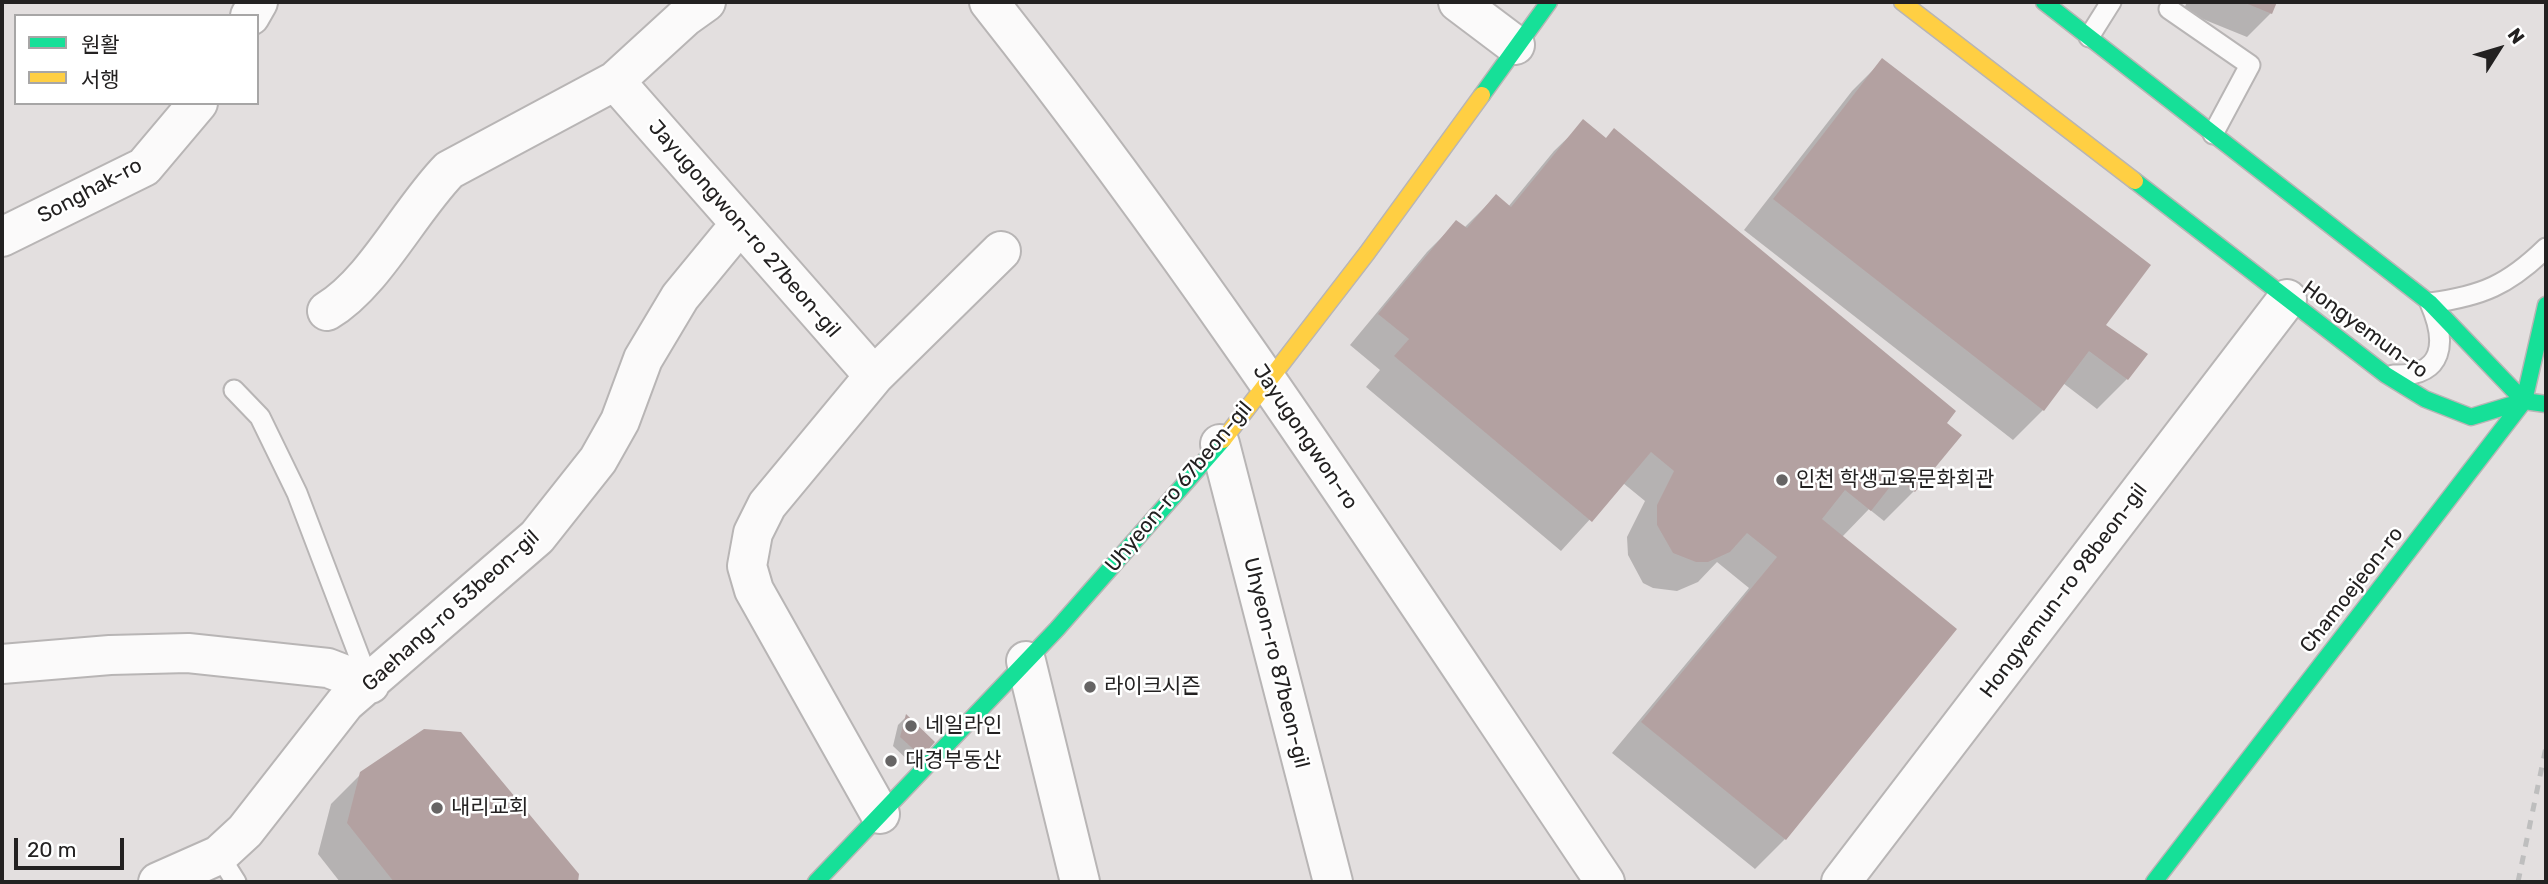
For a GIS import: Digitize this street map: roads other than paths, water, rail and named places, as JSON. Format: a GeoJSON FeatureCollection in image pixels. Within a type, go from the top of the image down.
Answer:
{"type":"FeatureCollection","features":[{"type":"Feature","properties":{"kind":"street"},"geometry":{"type":"LineString","coordinates":[[327,311],[347,299],[431,188],[449,170],[615,81],[685,17],[706,2]]}},
{"type":"Feature","properties":{"kind":"street","name":"Jayugongwon-ro"},"geometry":{"type":"LineString","coordinates":[[989,2],[1088,127],[1267,381],[1605,882]]}},
{"type":"Feature","properties":{"kind":"street"},"geometry":{"type":"LineString","coordinates":[[1458,2],[1515,45]]}},
{"type":"Feature","properties":{"kind":"street","name":"Uhyeon-ro 67beon-gil"},"geometry":{"type":"LineString","coordinates":[[816,882],[1026,661],[1220,444],[1367,253],[1515,45],[1549,2]]}},
{"type":"Feature","properties":{"kind":"street","name":"Hongyemun-ro"},"geometry":{"type":"LineString","coordinates":[[1902,2],[2386,375],[2425,399],[2471,417],[2524,401]]}},
{"type":"Feature","properties":{"kind":"street"},"geometry":{"type":"LineString","coordinates":[[2044,2],[2430,303],[2524,401],[2546,404]]}},
{"type":"Feature","properties":{"kind":"street","name":"Jayugongwon-ro 27beon-gil"},"geometry":{"type":"LineString","coordinates":[[615,81],[874,376]]}},
{"type":"Feature","properties":{"kind":"street","name":"Songhak-ro"},"geometry":{"type":"LineString","coordinates":[[2,237],[144,167],[196,105]]}},
{"type":"Feature","properties":{"kind":"street","name":"Gaehang-ro 53beon-gil"},"geometry":{"type":"LineString","coordinates":[[158,882],[228,868],[245,831],[345,703],[537,537],[598,460],[620,421],[643,359],[680,297],[740,224]]}},
{"type":"Feature","properties":{"kind":"street"},"geometry":{"type":"LineString","coordinates":[[880,814],[754,590],[747,566],[752,533],[767,505],[874,376],[1001,251]]}},
{"type":"Feature","properties":{"kind":"street","name":"Hongyemun-ro 98beon-gil"},"geometry":{"type":"LineString","coordinates":[[1841,882],[2287,299]]}},
{"type":"Feature","properties":{"kind":"street","name":"Chamoejeon-ro"},"geometry":{"type":"LineString","coordinates":[[2154,882],[2524,401],[2546,305]]}},
{"type":"Feature","properties":{"kind":"street","name":"Uhyeon-ro 87beon-gil"},"geometry":{"type":"LineString","coordinates":[[1220,444],[1333,882]]}},
{"type":"Feature","properties":{"kind":"street"},"geometry":{"type":"LineString","coordinates":[[2,664],[110,655],[188,653],[328,668],[370,684]]}},
{"type":"Feature","properties":{"kind":"street"},"geometry":{"type":"LineString","coordinates":[[1026,661],[1080,882]]}},
{"type":"Feature","properties":{"kind":"lane"},"geometry":{"type":"LineString","coordinates":[[2089,37],[2111,2]]}},
{"type":"Feature","properties":{"kind":"lane"},"geometry":{"type":"LineString","coordinates":[[2169,9],[2250,65],[2213,134]]}},
{"type":"Feature","properties":{"kind":"lane"},"geometry":{"type":"LineString","coordinates":[[2386,375],[2409,376],[2424,371],[2436,359],[2442,343],[2439,324],[2430,303],[2464,299],[2494,287],[2518,275],[2546,248]]}},
{"type":"Feature","properties":{"kind":"lane"},"geometry":{"type":"LineString","coordinates":[[234,390],[260,417],[297,493],[370,684]]}},
{"type":"Feature","properties":{"kind":"railway"},"geometry":{"type":"LineString","coordinates":[[2518,882],[2546,747]]}},
{"type":"Feature","properties":{"kind":"place","name":"인천 학생교육문화회관"},"geometry":{"type":"Point","coordinates":[1782,480]}},
{"type":"Feature","properties":{"kind":"place","name":"라이크시즌"},"geometry":{"type":"Point","coordinates":[1090,687]}},
{"type":"Feature","properties":{"kind":"place","name":"네일라인"},"geometry":{"type":"Point","coordinates":[911,726]}},
{"type":"Feature","properties":{"kind":"place","name":"대경부동산"},"geometry":{"type":"Point","coordinates":[891,761]}},
{"type":"Feature","properties":{"kind":"place","name":"내리교회"},"geometry":{"type":"Point","coordinates":[437,808]}}]}
